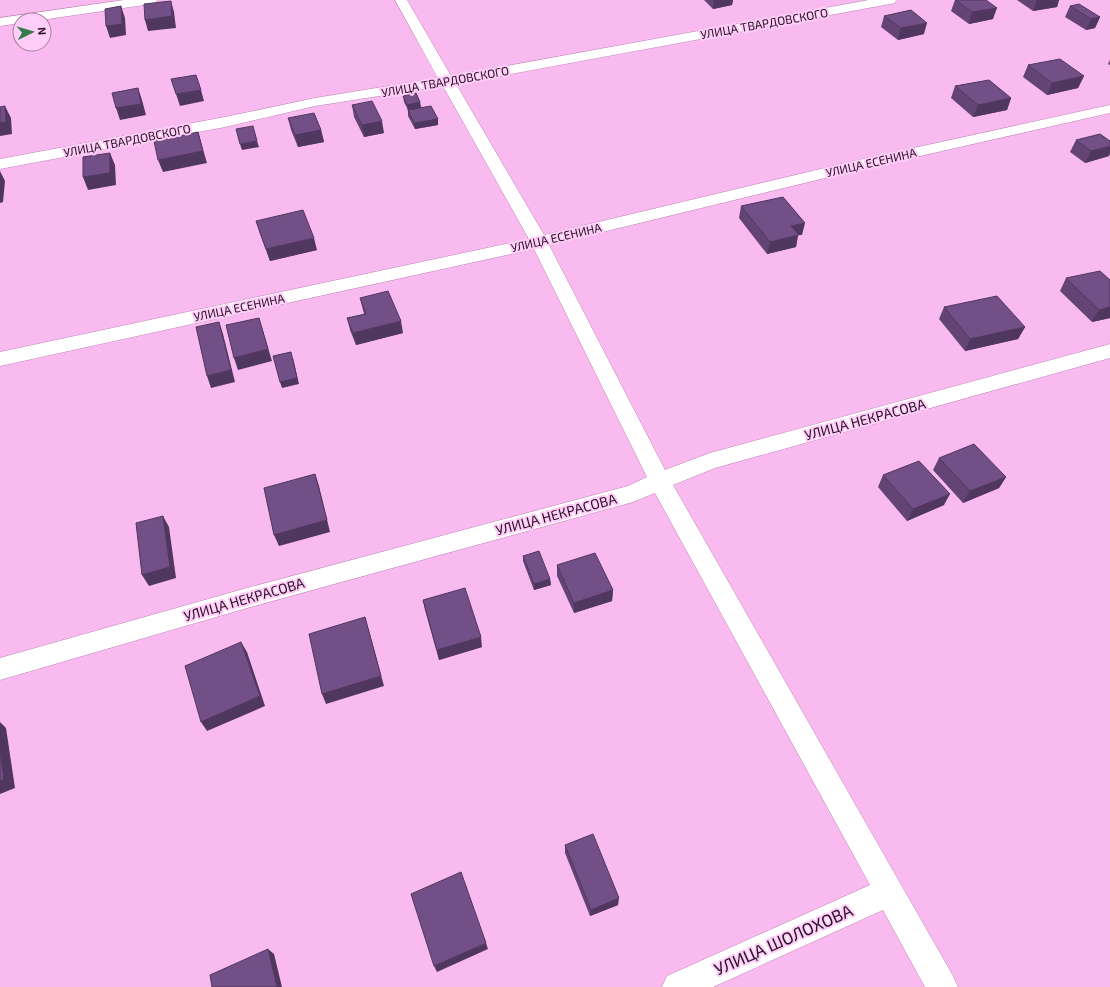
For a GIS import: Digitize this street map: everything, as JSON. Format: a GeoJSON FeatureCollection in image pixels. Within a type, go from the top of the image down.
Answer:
{"type":"FeatureCollection","features":[{"type":"Feature","properties":{"kind":"street"},"geometry":{"type":"LineString","coordinates":[[0,22],[151,0]]}},
{"type":"Feature","properties":{"kind":"street"},"geometry":{"type":"LineString","coordinates":[[401,0],[538,242],[660,481],[942,987]]}},
{"type":"Feature","properties":{"kind":"street","name":"УЛИЦА ТВАРДОВСКОГО"},"geometry":{"type":"LineString","coordinates":[[0,164],[225,122],[315,102],[447,81],[890,0]]}},
{"type":"Feature","properties":{"kind":"street","name":"УЛИЦА ЕСЕНИНА"},"geometry":{"type":"LineString","coordinates":[[0,359],[538,242],[854,166],[1110,109]]}},
{"type":"Feature","properties":{"kind":"street","name":"УЛИЦА НЕКРАСОВА"},"geometry":{"type":"LineString","coordinates":[[0,669],[247,598],[633,493],[710,461],[1110,352]]}},
{"type":"Feature","properties":{"kind":"street","name":"УЛИЦА ШОЛОХОВА"},"geometry":{"type":"LineString","coordinates":[[678,987],[888,892]]}},
{"type":"Feature","properties":{"kind":"building"},"geometry":{"type":"Polygon","coordinates":[[[956,0],[986,0],[997,8],[972,12],[956,0]]]}},
{"type":"Feature","properties":{"kind":"building"},"geometry":{"type":"Polygon","coordinates":[[[171,1],[172,16],[145,20],[144,4],[171,1]]]}},
{"type":"Feature","properties":{"kind":"building"},"geometry":{"type":"Polygon","coordinates":[[[1079,4],[1100,17],[1091,19],[1070,6],[1079,4]]]}},
{"type":"Feature","properties":{"kind":"building"},"geometry":{"type":"Polygon","coordinates":[[[121,6],[122,24],[106,26],[105,9],[121,6]]]}},
{"type":"Feature","properties":{"kind":"building"},"geometry":{"type":"Polygon","coordinates":[[[911,10],[927,23],[901,28],[884,16],[911,10]]]}},
{"type":"Feature","properties":{"kind":"building"},"geometry":{"type":"Polygon","coordinates":[[[1060,59],[1084,76],[1052,83],[1028,65],[1060,59]]]}},
{"type":"Feature","properties":{"kind":"building"},"geometry":{"type":"Polygon","coordinates":[[[196,75],[201,90],[176,94],[171,79],[196,75]]]}},
{"type":"Feature","properties":{"kind":"building"},"geometry":{"type":"Polygon","coordinates":[[[989,80],[1011,98],[978,105],[955,86],[989,80]]]}},
{"type":"Feature","properties":{"kind":"building"},"geometry":{"type":"Polygon","coordinates":[[[138,88],[141,104],[116,108],[112,93],[138,88]]]}},
{"type":"Feature","properties":{"kind":"building"},"geometry":{"type":"Polygon","coordinates":[[[416,93],[420,102],[407,105],[403,96],[416,93]]]}},
{"type":"Feature","properties":{"kind":"building"},"geometry":{"type":"Polygon","coordinates":[[[372,101],[382,121],[362,125],[352,105],[372,101]]]}},
{"type":"Feature","properties":{"kind":"building"},"geometry":{"type":"Polygon","coordinates":[[[5,106],[6,122],[0,123],[0,107],[5,106]]]}},
{"type":"Feature","properties":{"kind":"building"},"geometry":{"type":"Polygon","coordinates":[[[431,106],[438,119],[414,123],[408,110],[431,106]]]}},
{"type":"Feature","properties":{"kind":"building"},"geometry":{"type":"Polygon","coordinates":[[[314,113],[321,130],[295,135],[288,118],[314,113]]]}},
{"type":"Feature","properties":{"kind":"building"},"geometry":{"type":"Polygon","coordinates":[[[253,126],[257,141],[240,144],[236,129],[253,126]]]}},
{"type":"Feature","properties":{"kind":"building"},"geometry":{"type":"Polygon","coordinates":[[[198,132],[203,151],[158,160],[154,141],[198,132]]]}},
{"type":"Feature","properties":{"kind":"building"},"geometry":{"type":"Polygon","coordinates":[[[1100,134],[1110,141],[1110,146],[1091,151],[1076,140],[1100,134]]]}},
{"type":"Feature","properties":{"kind":"building"},"geometry":{"type":"Polygon","coordinates":[[[110,153],[110,173],[83,177],[83,157],[110,153]]]}},
{"type":"Feature","properties":{"kind":"building"},"geometry":{"type":"Polygon","coordinates":[[[783,197],[805,223],[791,226],[799,235],[770,242],[741,206],[783,197]]]}},
{"type":"Feature","properties":{"kind":"building"},"geometry":{"type":"Polygon","coordinates":[[[303,210],[314,238],[266,249],[256,221],[303,210]]]}},
{"type":"Feature","properties":{"kind":"building"},"geometry":{"type":"Polygon","coordinates":[[[1100,271],[1110,280],[1110,307],[1099,310],[1066,278],[1100,271]]]}},
{"type":"Feature","properties":{"kind":"building"},"geometry":{"type":"Polygon","coordinates":[[[388,291],[401,321],[353,333],[347,318],[366,314],[360,298],[388,291]]]}},
{"type":"Feature","properties":{"kind":"building"},"geometry":{"type":"Polygon","coordinates":[[[997,296],[1025,327],[970,339],[944,307],[997,296]]]}},
{"type":"Feature","properties":{"kind":"building"},"geometry":{"type":"Polygon","coordinates":[[[259,318],[268,349],[234,358],[226,325],[259,318]]]}},
{"type":"Feature","properties":{"kind":"building"},"geometry":{"type":"Polygon","coordinates":[[[219,322],[231,370],[207,376],[196,327],[219,322]]]}},
{"type":"Feature","properties":{"kind":"building"},"geometry":{"type":"Polygon","coordinates":[[[291,352],[297,378],[280,382],[273,356],[291,352]]]}},
{"type":"Feature","properties":{"kind":"building"},"geometry":{"type":"Polygon","coordinates":[[[974,444],[1006,477],[970,491],[939,458],[974,444]]]}},
{"type":"Feature","properties":{"kind":"building"},"geometry":{"type":"Polygon","coordinates":[[[919,461],[950,494],[913,509],[883,475],[919,461]]]}},
{"type":"Feature","properties":{"kind":"building"},"geometry":{"type":"Polygon","coordinates":[[[315,474],[327,520],[274,535],[264,488],[315,474]]]}},
{"type":"Feature","properties":{"kind":"building"},"geometry":{"type":"Polygon","coordinates":[[[163,516],[170,567],[142,575],[136,523],[163,516]]]}},
{"type":"Feature","properties":{"kind":"building"},"geometry":{"type":"Polygon","coordinates":[[[539,551],[550,579],[534,584],[523,556],[539,551]]]}},
{"type":"Feature","properties":{"kind":"building"},"geometry":{"type":"Polygon","coordinates":[[[595,553],[613,590],[574,603],[557,565],[595,553]]]}},
{"type":"Feature","properties":{"kind":"building"},"geometry":{"type":"Polygon","coordinates":[[[465,588],[481,637],[437,650],[423,600],[465,588]]]}},
{"type":"Feature","properties":{"kind":"building"},"geometry":{"type":"Polygon","coordinates":[[[365,617],[381,676],[322,694],[309,634],[365,617]]]}},
{"type":"Feature","properties":{"kind":"building"},"geometry":{"type":"Polygon","coordinates":[[[241,642],[260,696],[201,722],[185,666],[241,642]]]}},
{"type":"Feature","properties":{"kind":"building"},"geometry":{"type":"Polygon","coordinates":[[[0,750],[4,779],[0,781],[0,750]]]}},
{"type":"Feature","properties":{"kind":"building"},"geometry":{"type":"Polygon","coordinates":[[[593,834],[619,898],[591,910],[565,845],[593,834]]]}},
{"type":"Feature","properties":{"kind":"building"},"geometry":{"type":"Polygon","coordinates":[[[461,872],[486,943],[434,966],[411,894],[461,872]]]}},
{"type":"Feature","properties":{"kind":"building"},"geometry":{"type":"Polygon","coordinates":[[[268,949],[277,987],[212,987],[210,975],[268,949]]]}}]}
